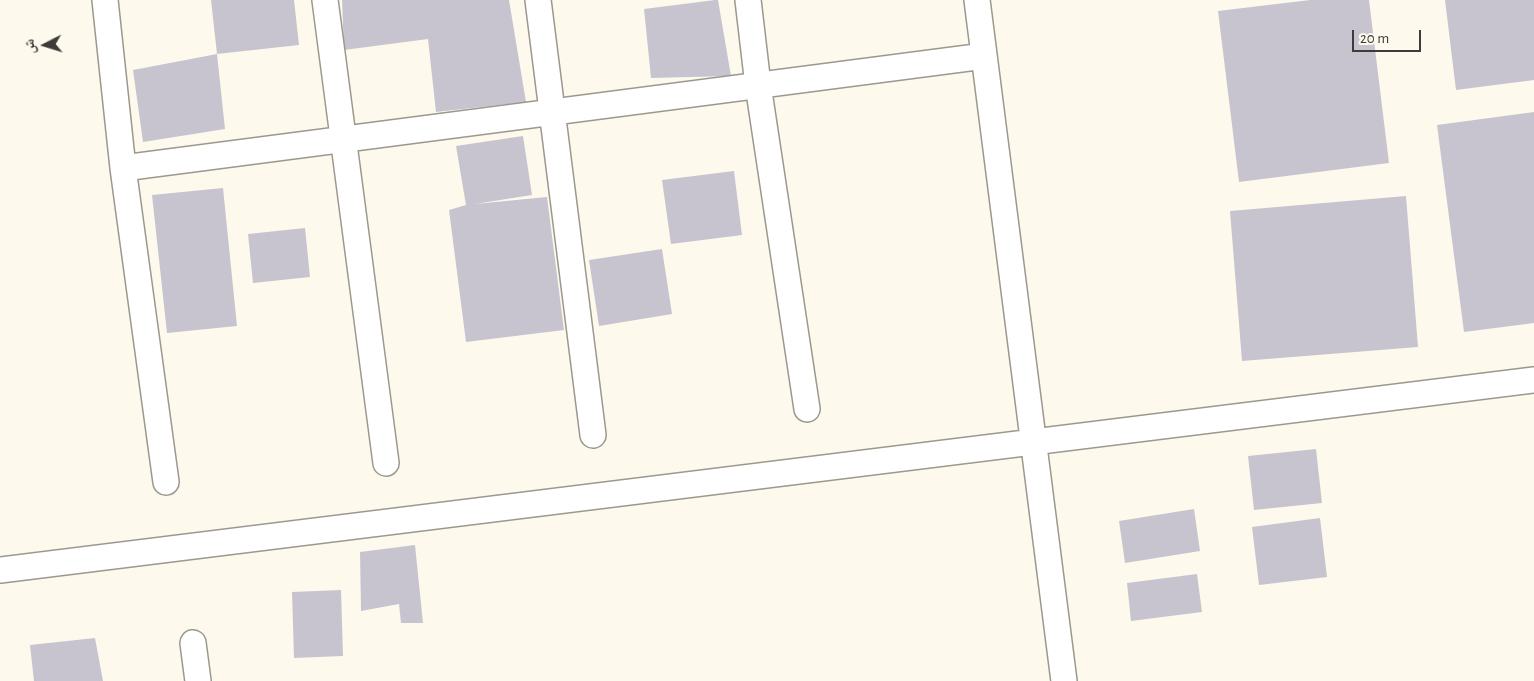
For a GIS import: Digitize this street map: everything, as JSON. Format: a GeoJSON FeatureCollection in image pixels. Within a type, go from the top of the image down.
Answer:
{"type":"FeatureCollection","features":[{"type":"Feature","properties":{"kind":"street"},"geometry":{"type":"LineString","coordinates":[[105,0],[123,168],[166,482]]}},
{"type":"Feature","properties":{"kind":"street"},"geometry":{"type":"LineString","coordinates":[[324,0],[386,463]]}},
{"type":"Feature","properties":{"kind":"street"},"geometry":{"type":"LineString","coordinates":[[538,0],[593,435]]}},
{"type":"Feature","properties":{"kind":"street"},"geometry":{"type":"LineString","coordinates":[[748,0],[758,85],[807,409]]}},
{"type":"Feature","properties":{"kind":"street"},"geometry":{"type":"LineString","coordinates":[[977,0],[1064,681]]}},
{"type":"Feature","properties":{"kind":"street"},"geometry":{"type":"LineString","coordinates":[[123,168],[984,56]]}},
{"type":"Feature","properties":{"kind":"street"},"geometry":{"type":"LineString","coordinates":[[0,570],[1534,380]]}},
{"type":"Feature","properties":{"kind":"street"},"geometry":{"type":"LineString","coordinates":[[193,642],[198,681]]}},
{"type":"Feature","properties":{"kind":"building"},"geometry":{"type":"Polygon","coordinates":[[[211,0],[294,0],[299,45],[217,54],[211,0]]]}},
{"type":"Feature","properties":{"kind":"building"},"geometry":{"type":"Polygon","coordinates":[[[342,0],[509,0],[526,102],[436,112],[428,39],[344,50],[342,0]]]}},
{"type":"Feature","properties":{"kind":"building"},"geometry":{"type":"Polygon","coordinates":[[[718,0],[731,76],[651,78],[644,9],[718,0]]]}},
{"type":"Feature","properties":{"kind":"building"},"geometry":{"type":"Polygon","coordinates":[[[1310,0],[1369,0],[1389,163],[1239,182],[1218,11],[1310,0]]]}},
{"type":"Feature","properties":{"kind":"building"},"geometry":{"type":"Polygon","coordinates":[[[1445,0],[1534,0],[1534,80],[1456,90],[1445,0]]]}},
{"type":"Feature","properties":{"kind":"building"},"geometry":{"type":"Polygon","coordinates":[[[217,54],[225,129],[143,142],[133,70],[217,54]]]}},
{"type":"Feature","properties":{"kind":"building"},"geometry":{"type":"Polygon","coordinates":[[[1534,112],[1534,323],[1464,332],[1437,125],[1534,112]]]}},
{"type":"Feature","properties":{"kind":"building"},"geometry":{"type":"Polygon","coordinates":[[[523,136],[532,195],[475,204],[547,197],[564,330],[466,342],[449,210],[466,205],[456,146],[523,136]]]}},
{"type":"Feature","properties":{"kind":"building"},"geometry":{"type":"Polygon","coordinates":[[[734,171],[742,235],[671,244],[662,180],[734,171]]]}},
{"type":"Feature","properties":{"kind":"building"},"geometry":{"type":"Polygon","coordinates":[[[223,188],[237,326],[167,333],[152,195],[223,188]]]}},
{"type":"Feature","properties":{"kind":"building"},"geometry":{"type":"Polygon","coordinates":[[[1406,196],[1418,347],[1242,361],[1230,211],[1406,196]]]}},
{"type":"Feature","properties":{"kind":"building"},"geometry":{"type":"Polygon","coordinates":[[[305,228],[310,277],[253,283],[248,234],[305,228]]]}},
{"type":"Feature","properties":{"kind":"building"},"geometry":{"type":"Polygon","coordinates":[[[662,249],[672,314],[599,326],[589,260],[662,249]]]}},
{"type":"Feature","properties":{"kind":"building"},"geometry":{"type":"Polygon","coordinates":[[[1316,449],[1322,503],[1254,510],[1248,456],[1316,449]]]}},
{"type":"Feature","properties":{"kind":"building"},"geometry":{"type":"Polygon","coordinates":[[[1194,509],[1200,551],[1125,563],[1119,521],[1194,509]]]}},
{"type":"Feature","properties":{"kind":"building"},"geometry":{"type":"Polygon","coordinates":[[[1320,518],[1327,577],[1259,585],[1252,527],[1320,518]]]}},
{"type":"Feature","properties":{"kind":"building"},"geometry":{"type":"Polygon","coordinates":[[[415,545],[423,623],[401,623],[399,604],[361,611],[360,552],[415,545]]]}},
{"type":"Feature","properties":{"kind":"building"},"geometry":{"type":"Polygon","coordinates":[[[1197,574],[1202,612],[1131,621],[1127,583],[1197,574]]]}},
{"type":"Feature","properties":{"kind":"building"},"geometry":{"type":"Polygon","coordinates":[[[341,590],[343,656],[294,658],[292,592],[341,590]]]}},
{"type":"Feature","properties":{"kind":"building"},"geometry":{"type":"Polygon","coordinates":[[[95,638],[103,681],[34,681],[30,645],[95,638]]]}}]}
